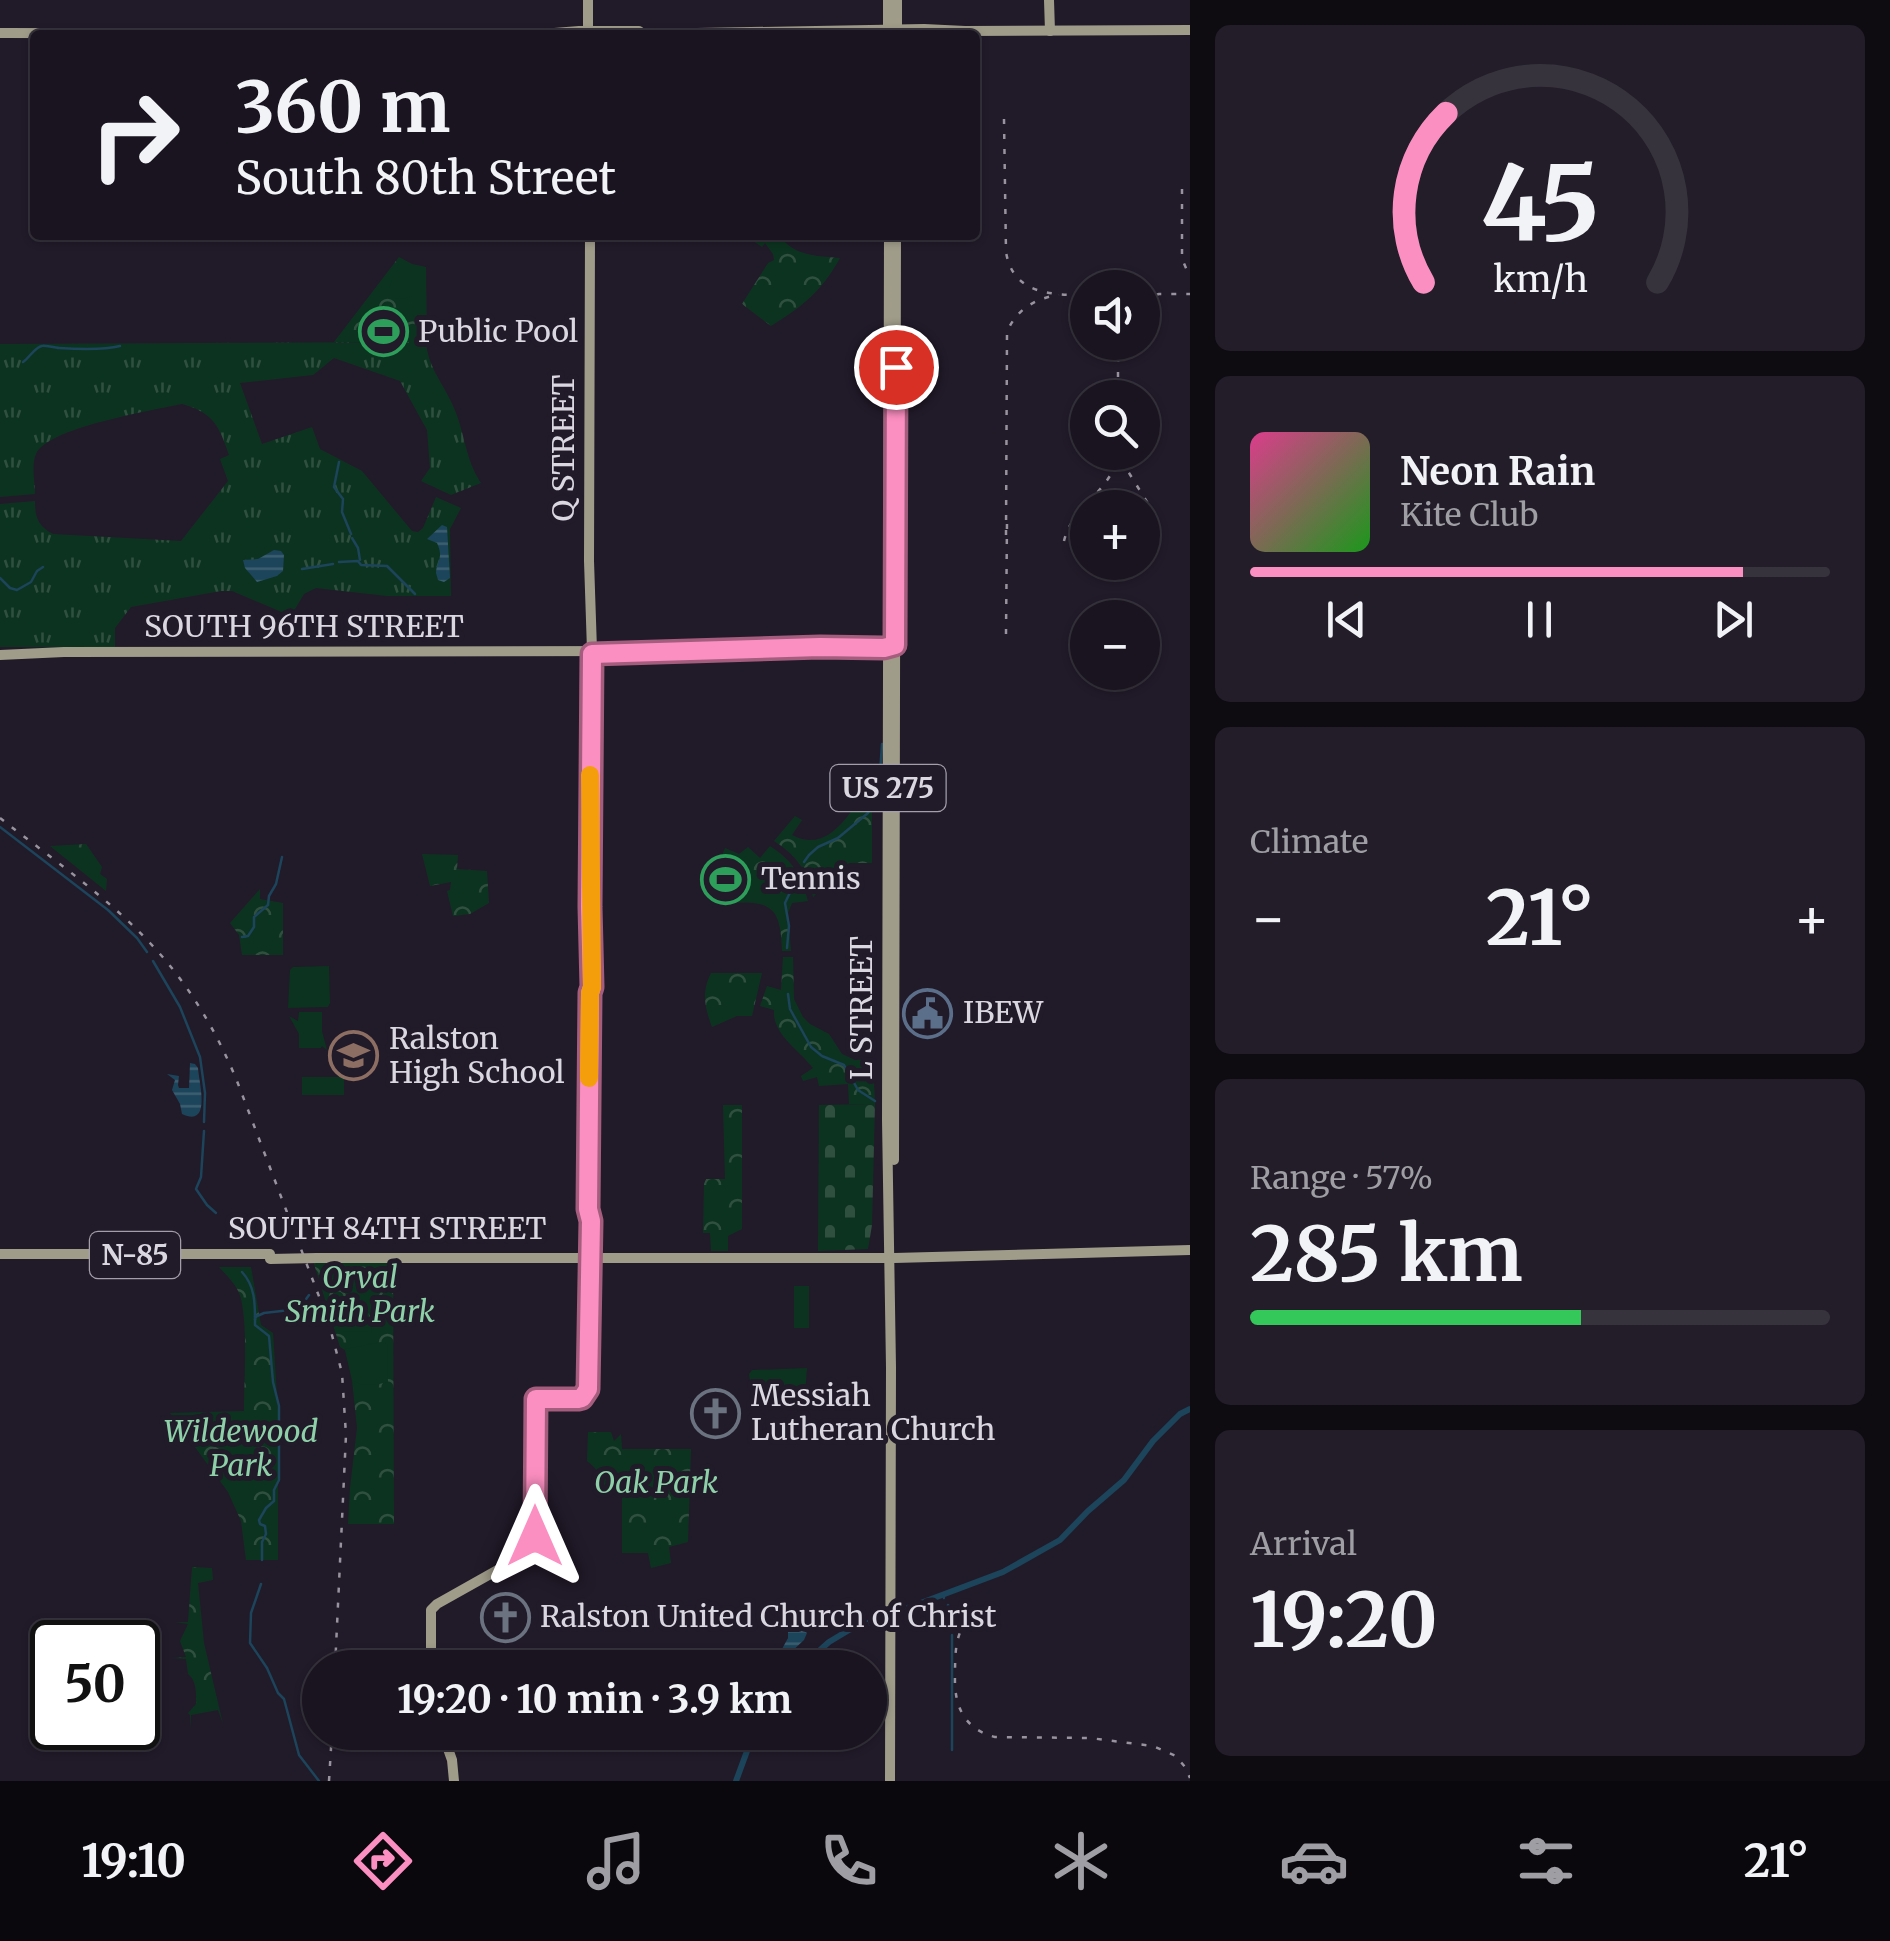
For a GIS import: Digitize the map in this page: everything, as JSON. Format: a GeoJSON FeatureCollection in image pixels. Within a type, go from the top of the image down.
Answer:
{"type":"FeatureCollection","features":[{"type":"Feature","properties":{"kind":"main road"},"geometry":{"type":"LineString","coordinates":[[590,0],[590,30]]}},
{"type":"Feature","properties":{"kind":"main road"},"geometry":{"type":"LineString","coordinates":[[888,0],[893,30]]}},
{"type":"Feature","properties":{"kind":"main road"},"geometry":{"type":"LineString","coordinates":[[893,30],[897,0]]}},
{"type":"Feature","properties":{"kind":"main road"},"geometry":{"type":"LineString","coordinates":[[1049,0],[1050,30]]}},
{"type":"Feature","properties":{"kind":"main road"},"geometry":{"type":"LineString","coordinates":[[980,31],[1190,30]]}},
{"type":"Feature","properties":{"kind":"main road"},"geometry":{"type":"LineString","coordinates":[[0,35],[30,35]]}},
{"type":"Feature","properties":{"kind":"main road"},"geometry":{"type":"LineString","coordinates":[[0,35],[30,37]]}},
{"type":"Feature","properties":{"kind":"main road","name":"Q STREET"},"geometry":{"type":"LineString","coordinates":[[431,1650],[431,1610],[526,1554],[533,1544],[536,1399],[578,1399],[588,1389],[592,987],[590,240]]}},
{"type":"Feature","properties":{"kind":"main road","name":"L STREET"},"geometry":{"type":"LineString","coordinates":[[892,240],[892,1781]]}},
{"type":"Feature","properties":{"kind":"main road","name":"SOUTH 96TH STREET"},"geometry":{"type":"LineString","coordinates":[[0,653],[589,652],[890,645]]}},
{"type":"Feature","properties":{"kind":"main road","name":"SOUTH 84TH STREET"},"geometry":{"type":"LineString","coordinates":[[0,1257],[1190,1253]]}},
{"type":"Feature","properties":{"kind":"main road"},"geometry":{"type":"LineString","coordinates":[[51,1260],[79,1255]]}},
{"type":"Feature","properties":{"kind":"main road","name":"SOUTH 84TH STREET"},"geometry":{"type":"LineString","coordinates":[[0,1257],[51,1260],[270,1256]]}},
{"type":"Feature","properties":{"kind":"main road"},"geometry":{"type":"LineString","coordinates":[[448,1750],[454,1781]]}},
{"type":"Feature","properties":{"kind":"green space"},"geometry":{"type":"Polygon","coordinates":[[[752,240],[782,240],[798,251],[840,258],[810,297],[771,326],[742,304],[768,263],[774,260],[765,243],[762,247],[752,240]]]}},
{"type":"Feature","properties":{"kind":"green space"},"geometry":{"type":"Polygon","coordinates":[[[399,257],[426,267],[427,342],[334,342],[399,257]]]}},
{"type":"Feature","properties":{"kind":"green space"},"geometry":{"type":"Polygon","coordinates":[[[401,266],[422,280],[422,291],[405,299],[395,298],[389,288],[401,266]]]}},
{"type":"Feature","properties":{"kind":"green space"},"geometry":{"type":"Polygon","coordinates":[[[426,342],[481,483],[451,495],[421,481],[430,468],[427,430],[400,381],[334,358],[313,375],[240,383],[262,444],[312,427],[320,449],[362,471],[412,531],[423,528],[436,497],[461,508],[450,529],[451,596],[387,596],[316,588],[304,594],[295,609],[284,613],[232,591],[221,591],[131,607],[115,628],[115,647],[0,647],[0,504],[35,501],[38,521],[53,534],[181,541],[228,481],[220,459],[229,455],[214,422],[182,404],[102,421],[59,436],[36,454],[35,494],[0,497],[0,344],[426,342]]]}},
{"type":"Feature","properties":{"kind":"green space"},"geometry":{"type":"Polygon","coordinates":[[[872,781],[872,863],[849,863],[813,897],[800,864],[774,841],[795,816],[802,820],[792,835],[806,840],[829,834],[849,815],[872,781]]]}},
{"type":"Feature","properties":{"kind":"green space"},"geometry":{"type":"Polygon","coordinates":[[[86,844],[102,867],[100,874],[107,879],[106,891],[50,846],[86,844]]]}},
{"type":"Feature","properties":{"kind":"green space"},"geometry":{"type":"Polygon","coordinates":[[[770,846],[794,868],[808,901],[792,903],[788,913],[791,951],[782,951],[778,921],[768,907],[720,903],[717,901],[721,894],[710,885],[725,848],[739,854],[748,847],[760,858],[770,846]]]}},
{"type":"Feature","properties":{"kind":"green space"},"geometry":{"type":"Polygon","coordinates":[[[422,854],[458,855],[457,869],[487,871],[489,903],[470,914],[453,916],[447,891],[451,882],[430,886],[422,854]]]}},
{"type":"Feature","properties":{"kind":"green space"},"geometry":{"type":"Polygon","coordinates":[[[260,889],[260,899],[283,903],[283,955],[242,955],[239,935],[230,923],[260,889]]]}},
{"type":"Feature","properties":{"kind":"green space"},"geometry":{"type":"Polygon","coordinates":[[[783,957],[793,957],[794,999],[803,1017],[829,1034],[842,1054],[855,1060],[873,1059],[875,1104],[849,1104],[848,1084],[819,1086],[817,1077],[803,1081],[801,1076],[813,1068],[777,1027],[774,1010],[760,1006],[767,986],[781,990],[783,957]]]}},
{"type":"Feature","properties":{"kind":"green space"},"geometry":{"type":"Polygon","coordinates":[[[329,966],[328,1007],[288,1008],[290,970],[329,966]]]}},
{"type":"Feature","properties":{"kind":"green space"},"geometry":{"type":"Polygon","coordinates":[[[711,973],[762,973],[752,1016],[737,1016],[712,1027],[705,1000],[711,973]]]}},
{"type":"Feature","properties":{"kind":"green space"},"geometry":{"type":"Polygon","coordinates":[[[299,1012],[322,1012],[327,1050],[322,1046],[299,1048],[299,1034],[289,1016],[298,1021],[299,1012]]]}},
{"type":"Feature","properties":{"kind":"green space"},"geometry":{"type":"Polygon","coordinates":[[[302,1077],[344,1077],[344,1095],[302,1095],[302,1077]]]}},
{"type":"Feature","properties":{"kind":"green space"},"geometry":{"type":"Polygon","coordinates":[[[875,1104],[868,1249],[818,1251],[819,1105],[875,1104]]]}},
{"type":"Feature","properties":{"kind":"green space"},"geometry":{"type":"Polygon","coordinates":[[[723,1105],[742,1105],[742,1229],[728,1236],[728,1251],[711,1251],[710,1233],[703,1233],[704,1184],[706,1179],[725,1179],[723,1105]]]}},
{"type":"Feature","properties":{"kind":"green space","name":"Orval Smith Park"},"geometry":{"type":"Polygon","coordinates":[[[313,1261],[387,1263],[393,1268],[394,1524],[348,1524],[357,1428],[352,1380],[313,1261]]]}},
{"type":"Feature","properties":{"kind":"green space","name":"Wildewood Park"},"geometry":{"type":"Polygon","coordinates":[[[219,1267],[251,1267],[261,1325],[273,1333],[278,1411],[278,1560],[246,1560],[241,1521],[228,1492],[170,1413],[244,1411],[241,1299],[219,1267]]]}},
{"type":"Feature","properties":{"kind":"green space"},"geometry":{"type":"Polygon","coordinates":[[[794,1286],[809,1286],[809,1328],[794,1328],[794,1286]]]}},
{"type":"Feature","properties":{"kind":"green space"},"geometry":{"type":"Polygon","coordinates":[[[363,1299],[372,1331],[343,1332],[334,1304],[363,1299]]]}},
{"type":"Feature","properties":{"kind":"green space"},"geometry":{"type":"Polygon","coordinates":[[[382,1342],[387,1345],[388,1382],[374,1385],[352,1380],[345,1349],[382,1342]]]}},
{"type":"Feature","properties":{"kind":"green space"},"geometry":{"type":"Polygon","coordinates":[[[807,1368],[805,1397],[801,1400],[760,1403],[752,1396],[752,1370],[807,1368]]]}},
{"type":"Feature","properties":{"kind":"green space","name":"Oak Park"},"geometry":{"type":"Polygon","coordinates":[[[588,1432],[611,1432],[614,1441],[621,1434],[622,1449],[691,1449],[688,1542],[669,1547],[671,1563],[651,1568],[648,1553],[622,1553],[622,1494],[605,1492],[600,1474],[587,1461],[588,1432]]]}},
{"type":"Feature","properties":{"kind":"green space"},"geometry":{"type":"Polygon","coordinates":[[[192,1567],[212,1568],[213,1580],[198,1583],[204,1643],[223,1724],[218,1710],[191,1715],[190,1730],[188,1713],[196,1704],[194,1684],[186,1659],[172,1658],[186,1657],[180,1641],[188,1624],[175,1622],[188,1622],[192,1567]]]}},
{"type":"Feature","properties":{"kind":"water"},"geometry":{"type":"Polygon","coordinates":[[[442,525],[447,527],[450,578],[444,582],[438,580],[436,573],[440,556],[437,543],[427,539],[442,525]]]}},
{"type":"Feature","properties":{"kind":"water"},"geometry":{"type":"Polygon","coordinates":[[[274,550],[284,555],[283,571],[257,582],[243,560],[258,559],[274,550]]]}},
{"type":"Feature","properties":{"kind":"water"},"geometry":{"type":"Polygon","coordinates":[[[190,1063],[198,1068],[202,1102],[201,1110],[191,1117],[182,1114],[172,1090],[175,1080],[167,1074],[179,1076],[179,1088],[189,1088],[190,1063]]]}},
{"type":"Feature","properties":{"kind":"water"},"geometry":{"type":"Polygon","coordinates":[[[796,1623],[807,1633],[793,1650],[778,1650],[788,1638],[788,1626],[796,1623]]]}},
{"type":"Feature","properties":{"kind":"waterway"},"geometry":{"type":"LineString","coordinates":[[23,362],[42,346],[120,346]]}},
{"type":"Feature","properties":{"kind":"waterway"},"geometry":{"type":"LineString","coordinates":[[339,462],[334,487],[343,499],[342,512],[351,534]]}},
{"type":"Feature","properties":{"kind":"waterway"},"geometry":{"type":"LineString","coordinates":[[352,538],[360,560]]}},
{"type":"Feature","properties":{"kind":"waterway"},"geometry":{"type":"LineString","coordinates":[[339,562],[387,566],[415,594]]}},
{"type":"Feature","properties":{"kind":"waterway"},"geometry":{"type":"LineString","coordinates":[[302,569],[333,564]]}},
{"type":"Feature","properties":{"kind":"waterway"},"geometry":{"type":"LineString","coordinates":[[0,578],[17,590],[31,582],[43,567]]}},
{"type":"Feature","properties":{"kind":"waterway"},"geometry":{"type":"LineString","coordinates":[[804,862],[818,847],[838,838],[868,813],[879,788],[882,744]]}},
{"type":"Feature","properties":{"kind":"waterway"},"geometry":{"type":"LineString","coordinates":[[0,827],[108,910],[147,952]]}},
{"type":"Feature","properties":{"kind":"waterway"},"geometry":{"type":"LineString","coordinates":[[242,937],[248,936],[254,927],[254,917],[268,905],[282,857]]}},
{"type":"Feature","properties":{"kind":"waterway"},"geometry":{"type":"LineString","coordinates":[[787,948],[785,903],[795,882]]}},
{"type":"Feature","properties":{"kind":"waterway"},"geometry":{"type":"LineString","coordinates":[[153,961],[180,1007],[200,1057],[204,1122]]}},
{"type":"Feature","properties":{"kind":"waterway"},"geometry":{"type":"LineString","coordinates":[[788,994],[790,1009],[811,1047],[844,1065],[858,1090],[875,1101]]}},
{"type":"Feature","properties":{"kind":"waterway"},"geometry":{"type":"LineString","coordinates":[[204,1131],[201,1177],[196,1189],[216,1213]]}},
{"type":"Feature","properties":{"kind":"waterway"},"geometry":{"type":"LineString","coordinates":[[242,1272],[252,1290],[255,1325],[269,1336],[279,1406],[279,1480],[274,1501],[259,1520],[266,1534],[262,1560]]}},
{"type":"Feature","properties":{"kind":"waterway"},"geometry":{"type":"LineString","coordinates":[[255,1317],[299,1309],[309,1295]]}},
{"type":"Feature","properties":{"kind":"waterway"},"geometry":{"type":"LineString","coordinates":[[820,1650],[849,1630],[1003,1572],[1060,1540],[1124,1480],[1153,1441],[1190,1409]]}},
{"type":"Feature","properties":{"kind":"waterway"},"geometry":{"type":"LineString","coordinates":[[261,1584],[251,1613],[250,1643],[284,1699],[299,1755],[319,1781]]}},
{"type":"Feature","properties":{"kind":"waterway"},"geometry":{"type":"LineString","coordinates":[[948,1605],[951,1613]]}},
{"type":"Feature","properties":{"kind":"waterway"},"geometry":{"type":"LineString","coordinates":[[952,1628],[953,1618]]}},
{"type":"Feature","properties":{"kind":"waterway"},"geometry":{"type":"LineString","coordinates":[[952,1635],[952,1750]]}},
{"type":"Feature","properties":{"kind":"waterway"},"geometry":{"type":"LineString","coordinates":[[736,1781],[747,1750]]}},
{"type":"Feature","properties":{"kind":"railway"},"geometry":{"type":"LineString","coordinates":[[1004,119],[1006,252],[1010,266],[1017,277],[1036,290],[1070,294]]}},
{"type":"Feature","properties":{"kind":"railway"},"geometry":{"type":"LineString","coordinates":[[1182,189],[1182,259],[1190,277]]}},
{"type":"Feature","properties":{"kind":"railway"},"geometry":{"type":"LineString","coordinates":[[1160,294],[1190,294]]}},
{"type":"Feature","properties":{"kind":"railway"},"geometry":{"type":"LineString","coordinates":[[1006,535],[1007,332],[1027,306],[1059,295]]}},
{"type":"Feature","properties":{"kind":"railway"},"geometry":{"type":"LineString","coordinates":[[1118,360],[1118,380]]}},
{"type":"Feature","properties":{"kind":"railway"},"geometry":{"type":"LineString","coordinates":[[1064,541],[1075,517],[1113,470]]}},
{"type":"Feature","properties":{"kind":"railway"},"geometry":{"type":"LineString","coordinates":[[1127,470],[1140,490]]}},
{"type":"Feature","properties":{"kind":"railway"},"geometry":{"type":"LineString","coordinates":[[1006,634],[1007,521]]}},
{"type":"Feature","properties":{"kind":"railway"},"geometry":{"type":"LineString","coordinates":[[0,818],[97,893],[150,943],[200,1008],[237,1081],[328,1320],[342,1373],[346,1435],[336,1650]]}},
{"type":"Feature","properties":{"kind":"railway"},"geometry":{"type":"LineString","coordinates":[[992,1604],[971,1617],[960,1632],[955,1687],[968,1722],[995,1737],[1090,1738],[1153,1746],[1176,1756],[1190,1778]]}},
{"type":"Feature","properties":{"kind":"railway"},"geometry":{"type":"LineString","coordinates":[[329,1781],[331,1750]]}},
{"type":"Feature","properties":{"kind":"slow traffic"},"geometry":{"type":"LineString","coordinates":[[589,1078],[590,775]]}},
{"type":"Feature","properties":{"kind":"place","name":"Public Pool"},"geometry":{"type":"Point","coordinates":[383,332]}},
{"type":"Feature","properties":{"kind":"place","name":"Tennis"},"geometry":{"type":"Point","coordinates":[726,879]}},
{"type":"Feature","properties":{"kind":"place","name":"IBEW"},"geometry":{"type":"Point","coordinates":[928,1013]}},
{"type":"Feature","properties":{"kind":"place","name":"Ralston High School"},"geometry":{"type":"Point","coordinates":[354,1056]}},
{"type":"Feature","properties":{"kind":"place","name":"Messiah Lutheran Church"},"geometry":{"type":"Point","coordinates":[716,1413]}},
{"type":"Feature","properties":{"kind":"place","name":"Ralston United Church of Christ"},"geometry":{"type":"Point","coordinates":[505,1617]}},
{"type":"Feature","properties":{"kind":"route"},"geometry":{"type":"LineString","coordinates":[[535,1536],[536,1399],[578,1399],[588,1389],[592,654],[895,645],[896,367]]}}]}
